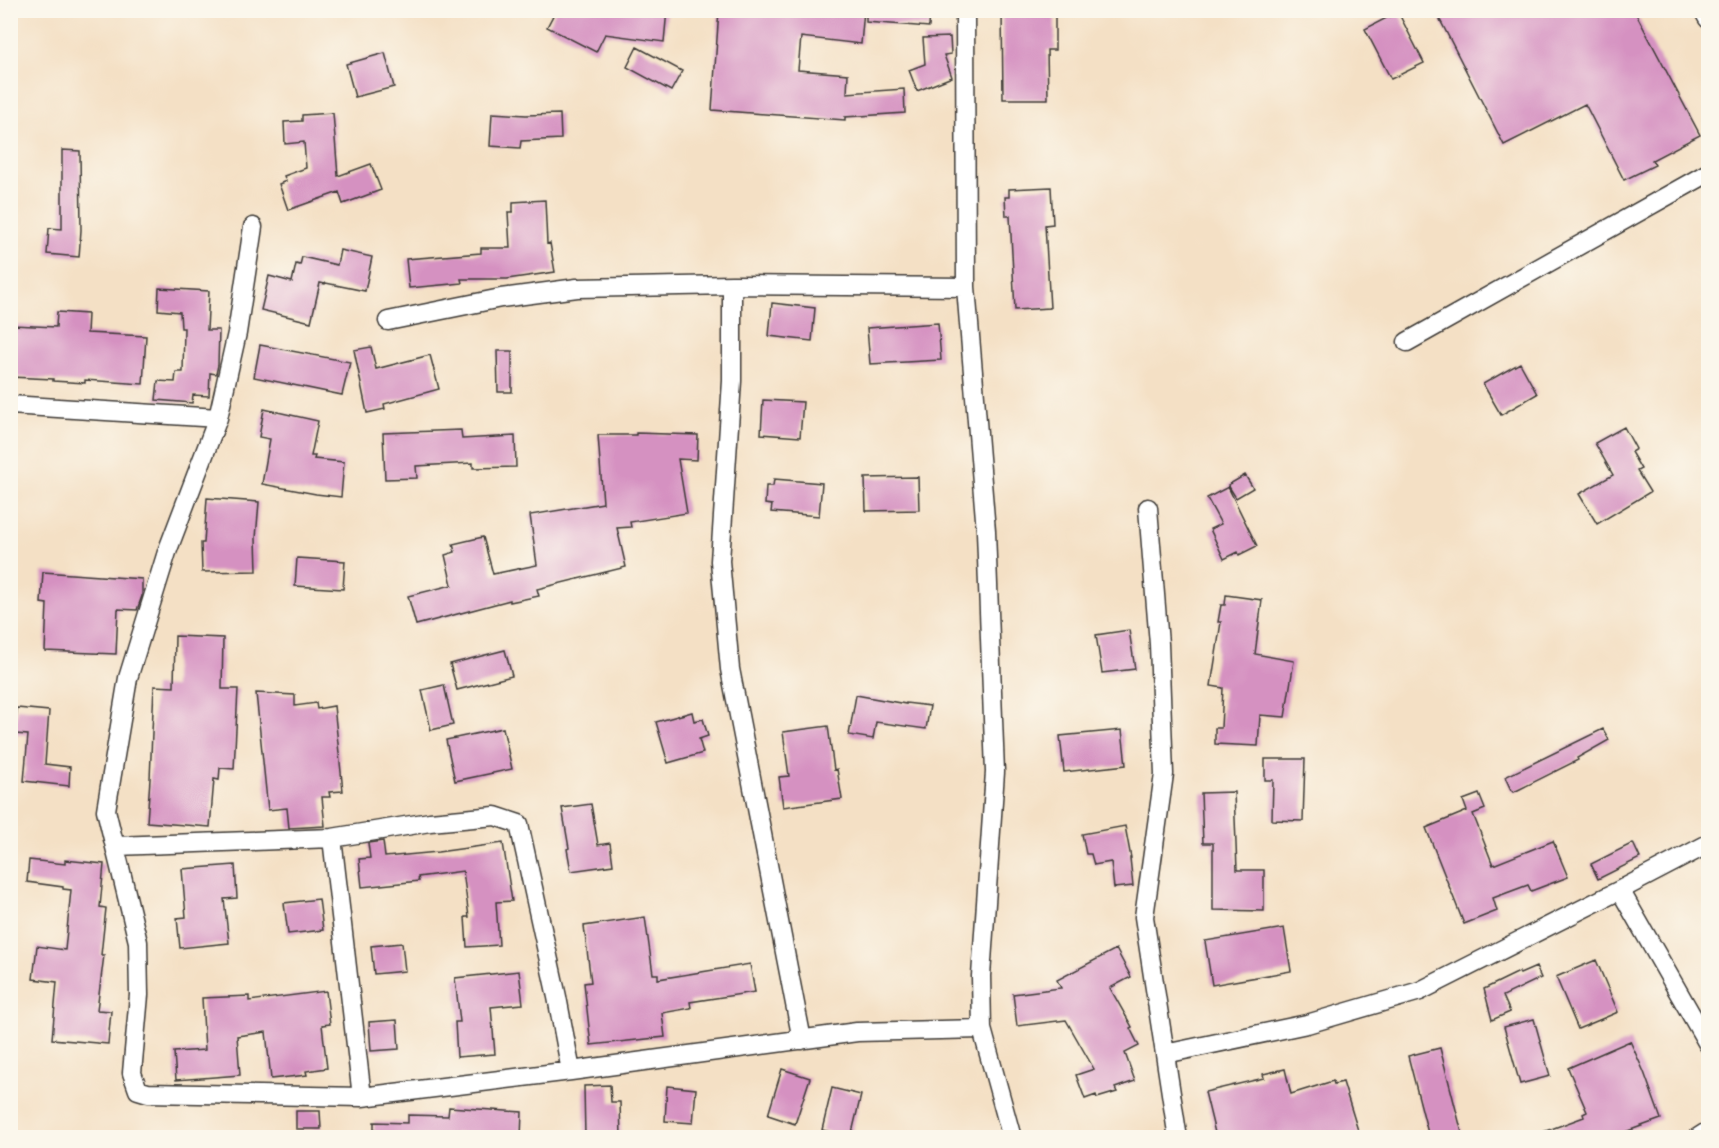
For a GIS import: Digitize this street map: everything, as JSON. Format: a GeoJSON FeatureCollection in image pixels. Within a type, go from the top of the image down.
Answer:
{"type":"FeatureCollection","features":[{"type":"Feature","properties":{"kind":"street"},"geometry":{"type":"LineString","coordinates":[[964,10],[966,287],[986,531],[994,772],[981,976],[982,1029],[1012,1137]]}},
{"type":"Feature","properties":{"kind":"street"},"geometry":{"type":"LineString","coordinates":[[1703,10],[1708,19]]}},
{"type":"Feature","properties":{"kind":"street"},"geometry":{"type":"LineString","coordinates":[[1407,342],[1708,173]]}},
{"type":"Feature","properties":{"kind":"street"},"geometry":{"type":"LineString","coordinates":[[253,227],[237,333],[218,418],[166,552],[128,678],[106,810],[138,942],[139,995],[132,1073],[138,1090],[148,1093],[362,1096],[571,1071],[857,1032],[982,1029]]}},
{"type":"Feature","properties":{"kind":"street"},"geometry":{"type":"LineString","coordinates":[[388,321],[501,298],[577,288],[732,285],[966,287]]}},
{"type":"Feature","properties":{"kind":"street"},"geometry":{"type":"LineString","coordinates":[[732,285],[732,381],[720,561],[730,669],[802,1040]]}},
{"type":"Feature","properties":{"kind":"street"},"geometry":{"type":"LineString","coordinates":[[10,405],[218,418]]}},
{"type":"Feature","properties":{"kind":"street"},"geometry":{"type":"LineString","coordinates":[[1148,508],[1159,644],[1164,774],[1144,917],[1179,1137]]}},
{"type":"Feature","properties":{"kind":"street"},"geometry":{"type":"LineString","coordinates":[[116,846],[332,838],[430,822],[495,816],[519,824],[571,1071]]}},
{"type":"Feature","properties":{"kind":"street"},"geometry":{"type":"LineString","coordinates":[[332,838],[362,1096]]}},
{"type":"Feature","properties":{"kind":"street"},"geometry":{"type":"LineString","coordinates":[[1165,1054],[1307,1024],[1420,991],[1708,844]]}},
{"type":"Feature","properties":{"kind":"street"},"geometry":{"type":"LineString","coordinates":[[1620,890],[1708,1044]]}},
{"type":"Feature","properties":{"kind":"street"},"geometry":{"type":"LineString","coordinates":[[1697,1137],[1708,1131]]}},
{"type":"Feature","properties":{"kind":"building"},"geometry":{"type":"Polygon","coordinates":[[[556,10],[667,10],[664,42],[605,34],[596,52],[547,27],[556,10]]]}},
{"type":"Feature","properties":{"kind":"building"},"geometry":{"type":"Polygon","coordinates":[[[719,10],[864,10],[861,44],[801,37],[798,70],[848,74],[847,93],[904,89],[905,113],[845,117],[845,120],[712,110],[719,10]]]}},
{"type":"Feature","properties":{"kind":"building"},"geometry":{"type":"Polygon","coordinates":[[[866,10],[930,10],[929,27],[866,22],[866,10]]]}},
{"type":"Feature","properties":{"kind":"building"},"geometry":{"type":"Polygon","coordinates":[[[1002,10],[1055,10],[1055,50],[1047,50],[1048,99],[1003,99],[1002,10]]]}},
{"type":"Feature","properties":{"kind":"building"},"geometry":{"type":"Polygon","coordinates":[[[1435,10],[1634,10],[1700,135],[1652,160],[1655,165],[1624,180],[1585,104],[1504,145],[1435,10]]]}},
{"type":"Feature","properties":{"kind":"building"},"geometry":{"type":"Polygon","coordinates":[[[1398,12],[1424,63],[1391,79],[1365,29],[1398,12]]]}},
{"type":"Feature","properties":{"kind":"building"},"geometry":{"type":"Polygon","coordinates":[[[950,37],[951,54],[944,55],[952,77],[917,91],[909,70],[925,64],[923,38],[950,37]]]}},
{"type":"Feature","properties":{"kind":"building"},"geometry":{"type":"Polygon","coordinates":[[[637,47],[682,71],[671,91],[627,67],[637,47]]]}},
{"type":"Feature","properties":{"kind":"building"},"geometry":{"type":"Polygon","coordinates":[[[385,53],[394,87],[355,97],[346,64],[385,53]]]}},
{"type":"Feature","properties":{"kind":"building"},"geometry":{"type":"Polygon","coordinates":[[[333,113],[338,176],[371,164],[381,190],[343,204],[339,192],[288,210],[279,184],[286,181],[284,176],[306,168],[304,142],[285,144],[284,122],[302,121],[302,115],[333,113]]]}},
{"type":"Feature","properties":{"kind":"building"},"geometry":{"type":"Polygon","coordinates":[[[492,113],[560,114],[561,139],[521,141],[520,148],[490,146],[492,113]]]}},
{"type":"Feature","properties":{"kind":"building"},"geometry":{"type":"Polygon","coordinates":[[[62,150],[80,151],[79,257],[47,254],[49,228],[62,229],[62,150]]]}},
{"type":"Feature","properties":{"kind":"building"},"geometry":{"type":"Polygon","coordinates":[[[1051,187],[1053,224],[1045,225],[1050,308],[1015,310],[1010,216],[1006,216],[1005,197],[1009,197],[1009,189],[1051,187]]]}},
{"type":"Feature","properties":{"kind":"building"},"geometry":{"type":"Polygon","coordinates":[[[545,200],[547,244],[550,243],[555,272],[507,279],[461,279],[462,283],[409,288],[406,259],[481,253],[481,248],[510,248],[508,212],[513,212],[513,202],[545,200]]]}},
{"type":"Feature","properties":{"kind":"building"},"geometry":{"type":"Polygon","coordinates":[[[340,250],[372,257],[365,291],[320,283],[311,322],[261,310],[269,276],[292,282],[296,264],[300,265],[302,257],[337,265],[340,250]]]}},
{"type":"Feature","properties":{"kind":"building"},"geometry":{"type":"Polygon","coordinates":[[[159,288],[209,291],[207,330],[219,330],[218,365],[216,374],[210,373],[209,396],[193,395],[192,403],[156,400],[158,381],[175,382],[176,372],[183,372],[184,328],[181,328],[180,312],[158,310],[159,288]]]}},
{"type":"Feature","properties":{"kind":"building"},"geometry":{"type":"Polygon","coordinates":[[[772,303],[815,308],[812,341],[769,336],[772,303]]]}},
{"type":"Feature","properties":{"kind":"building"},"geometry":{"type":"Polygon","coordinates":[[[57,312],[88,314],[87,333],[146,336],[143,384],[85,380],[85,383],[10,377],[12,325],[56,327],[57,312]]]}},
{"type":"Feature","properties":{"kind":"building"},"geometry":{"type":"Polygon","coordinates":[[[938,323],[941,360],[870,364],[867,328],[938,323]]]}},
{"type":"Feature","properties":{"kind":"building"},"geometry":{"type":"Polygon","coordinates":[[[260,345],[350,362],[342,395],[254,377],[260,345]]]}},
{"type":"Feature","properties":{"kind":"building"},"geometry":{"type":"Polygon","coordinates":[[[371,347],[376,369],[430,355],[439,389],[384,404],[385,409],[367,413],[354,350],[371,347]]]}},
{"type":"Feature","properties":{"kind":"building"},"geometry":{"type":"Polygon","coordinates":[[[497,351],[512,351],[512,392],[498,392],[497,351]]]}},
{"type":"Feature","properties":{"kind":"building"},"geometry":{"type":"Polygon","coordinates":[[[1520,363],[1537,394],[1501,415],[1483,384],[1520,363]]]}},
{"type":"Feature","properties":{"kind":"building"},"geometry":{"type":"Polygon","coordinates":[[[763,400],[803,402],[800,437],[761,434],[763,400]]]}},
{"type":"Feature","properties":{"kind":"building"},"geometry":{"type":"Polygon","coordinates":[[[264,409],[318,421],[311,456],[315,456],[314,459],[344,462],[341,497],[262,484],[270,439],[259,437],[264,409]]]}},
{"type":"Feature","properties":{"kind":"building"},"geometry":{"type":"Polygon","coordinates":[[[1624,427],[1636,449],[1631,452],[1641,469],[1637,471],[1650,492],[1597,524],[1579,494],[1613,475],[1595,443],[1624,427]]]}},
{"type":"Feature","properties":{"kind":"building"},"geometry":{"type":"Polygon","coordinates":[[[461,430],[462,439],[515,436],[516,467],[473,468],[473,463],[416,466],[417,478],[385,479],[383,433],[461,430]]]}},
{"type":"Feature","properties":{"kind":"building"},"geometry":{"type":"Polygon","coordinates":[[[636,433],[698,435],[697,460],[678,459],[687,513],[630,522],[631,527],[617,528],[626,567],[537,589],[539,596],[510,602],[510,600],[416,625],[408,596],[452,585],[445,555],[455,552],[453,544],[483,537],[493,574],[537,565],[530,515],[603,503],[598,435],[636,435],[636,433]]]}},
{"type":"Feature","properties":{"kind":"building"},"geometry":{"type":"Polygon","coordinates":[[[1245,475],[1253,488],[1236,498],[1228,485],[1245,475]]]}},
{"type":"Feature","properties":{"kind":"building"},"geometry":{"type":"Polygon","coordinates":[[[918,477],[919,510],[866,511],[865,478],[918,477]]]}},
{"type":"Feature","properties":{"kind":"building"},"geometry":{"type":"Polygon","coordinates":[[[774,479],[822,483],[819,516],[771,512],[772,505],[765,504],[766,486],[773,486],[774,479]]]}},
{"type":"Feature","properties":{"kind":"building"},"geometry":{"type":"Polygon","coordinates":[[[1228,487],[1257,546],[1224,559],[1210,529],[1221,524],[1207,498],[1228,487]]]}},
{"type":"Feature","properties":{"kind":"building"},"geometry":{"type":"Polygon","coordinates":[[[207,498],[259,502],[256,538],[257,571],[202,572],[201,543],[204,543],[207,498]]]}},
{"type":"Feature","properties":{"kind":"building"},"geometry":{"type":"Polygon","coordinates":[[[297,558],[345,561],[343,589],[295,586],[297,558]]]}},
{"type":"Feature","properties":{"kind":"building"},"geometry":{"type":"Polygon","coordinates":[[[43,572],[142,579],[142,596],[137,610],[118,609],[116,654],[45,651],[47,604],[41,603],[43,572]]]}},
{"type":"Feature","properties":{"kind":"building"},"geometry":{"type":"Polygon","coordinates":[[[1226,595],[1262,600],[1255,654],[1294,661],[1285,717],[1260,715],[1258,746],[1215,744],[1215,728],[1221,728],[1223,688],[1211,686],[1221,622],[1218,622],[1221,605],[1225,605],[1226,595]]]}},
{"type":"Feature","properties":{"kind":"building"},"geometry":{"type":"Polygon","coordinates":[[[1129,630],[1135,669],[1102,673],[1096,635],[1129,630]]]}},
{"type":"Feature","properties":{"kind":"building"},"geometry":{"type":"Polygon","coordinates":[[[175,636],[223,638],[222,689],[238,689],[234,769],[220,768],[219,780],[214,779],[210,827],[147,822],[154,686],[174,687],[175,636]]]}},
{"type":"Feature","properties":{"kind":"building"},"geometry":{"type":"Polygon","coordinates":[[[505,650],[512,676],[457,690],[450,664],[505,650]]]}},
{"type":"Feature","properties":{"kind":"building"},"geometry":{"type":"Polygon","coordinates":[[[444,685],[453,725],[431,730],[422,690],[444,685]]]}},
{"type":"Feature","properties":{"kind":"building"},"geometry":{"type":"Polygon","coordinates":[[[256,693],[295,695],[295,706],[316,703],[317,709],[334,706],[343,791],[329,792],[330,797],[322,797],[325,826],[289,828],[287,808],[268,810],[256,693]]]}},
{"type":"Feature","properties":{"kind":"building"},"geometry":{"type":"Polygon","coordinates":[[[856,695],[930,706],[926,729],[876,722],[873,739],[849,735],[856,695]]]}},
{"type":"Feature","properties":{"kind":"building"},"geometry":{"type":"Polygon","coordinates":[[[17,708],[49,711],[45,764],[70,767],[69,786],[24,781],[28,735],[15,734],[17,708]]]}},
{"type":"Feature","properties":{"kind":"building"},"geometry":{"type":"Polygon","coordinates":[[[692,712],[694,721],[703,719],[708,736],[699,739],[703,753],[668,763],[656,722],[692,712]]]}},
{"type":"Feature","properties":{"kind":"building"},"geometry":{"type":"Polygon","coordinates":[[[828,726],[834,770],[837,769],[842,799],[783,807],[779,777],[789,776],[783,732],[828,726]]]}},
{"type":"Feature","properties":{"kind":"building"},"geometry":{"type":"Polygon","coordinates":[[[503,728],[512,769],[455,781],[446,740],[503,728]]]}},
{"type":"Feature","properties":{"kind":"building"},"geometry":{"type":"Polygon","coordinates":[[[1603,729],[1609,740],[1577,758],[1578,760],[1514,792],[1511,790],[1505,777],[1603,729]]]}},
{"type":"Feature","properties":{"kind":"building"},"geometry":{"type":"Polygon","coordinates":[[[1122,730],[1126,765],[1064,772],[1060,736],[1122,730]]]}},
{"type":"Feature","properties":{"kind":"building"},"geometry":{"type":"Polygon","coordinates":[[[1265,759],[1305,759],[1303,821],[1272,820],[1273,780],[1265,780],[1265,759]]]}},
{"type":"Feature","properties":{"kind":"building"},"geometry":{"type":"Polygon","coordinates":[[[1234,792],[1237,870],[1264,870],[1264,911],[1213,910],[1213,843],[1203,843],[1201,793],[1234,792]]]}},
{"type":"Feature","properties":{"kind":"building"},"geometry":{"type":"Polygon","coordinates":[[[1479,794],[1485,809],[1473,814],[1493,865],[1553,841],[1568,877],[1531,891],[1528,885],[1493,898],[1497,911],[1464,924],[1426,828],[1467,811],[1463,800],[1479,794]]]}},
{"type":"Feature","properties":{"kind":"building"},"geometry":{"type":"Polygon","coordinates":[[[591,804],[598,845],[610,843],[613,865],[571,871],[562,808],[591,804]]]}},
{"type":"Feature","properties":{"kind":"building"},"geometry":{"type":"Polygon","coordinates":[[[1125,826],[1133,886],[1114,888],[1111,862],[1094,865],[1091,854],[1086,854],[1082,834],[1125,826]]]}},
{"type":"Feature","properties":{"kind":"building"},"geometry":{"type":"Polygon","coordinates":[[[383,841],[385,857],[503,843],[512,901],[496,902],[499,945],[467,947],[465,917],[469,917],[463,871],[418,877],[419,881],[362,887],[359,859],[370,858],[368,843],[383,841]]]}},
{"type":"Feature","properties":{"kind":"building"},"geometry":{"type":"Polygon","coordinates":[[[1633,843],[1640,858],[1598,879],[1591,864],[1633,843]]]}},
{"type":"Feature","properties":{"kind":"building"},"geometry":{"type":"Polygon","coordinates":[[[29,860],[65,864],[65,860],[104,864],[100,907],[106,908],[101,955],[104,955],[97,1010],[111,1011],[108,1044],[52,1039],[57,982],[33,979],[37,946],[65,950],[71,890],[27,882],[29,860]]]}},
{"type":"Feature","properties":{"kind":"building"},"geometry":{"type":"Polygon","coordinates":[[[235,865],[237,898],[224,899],[229,943],[180,948],[177,918],[186,917],[182,869],[235,865]]]}},
{"type":"Feature","properties":{"kind":"building"},"geometry":{"type":"Polygon","coordinates":[[[319,899],[323,930],[288,934],[284,903],[319,899]]]}},
{"type":"Feature","properties":{"kind":"building"},"geometry":{"type":"Polygon","coordinates":[[[645,917],[653,974],[658,974],[658,979],[750,964],[755,992],[690,1002],[691,1008],[662,1013],[665,1037],[591,1045],[584,983],[591,982],[584,926],[645,917]]]}},
{"type":"Feature","properties":{"kind":"building"},"geometry":{"type":"Polygon","coordinates":[[[1284,928],[1291,971],[1212,985],[1205,941],[1284,928]]]}},
{"type":"Feature","properties":{"kind":"building"},"geometry":{"type":"Polygon","coordinates":[[[402,943],[405,971],[374,974],[371,946],[402,943]]]}},
{"type":"Feature","properties":{"kind":"building"},"geometry":{"type":"Polygon","coordinates":[[[1116,949],[1131,977],[1110,988],[1132,1027],[1130,1028],[1139,1046],[1125,1053],[1135,1081],[1115,1088],[1117,1092],[1085,1099],[1076,1075],[1094,1069],[1066,1020],[1017,1026],[1013,994],[1061,988],[1057,980],[1116,949]]]}},
{"type":"Feature","properties":{"kind":"building"},"geometry":{"type":"Polygon","coordinates":[[[1596,960],[1618,1012],[1578,1029],[1556,977],[1596,960]]]}},
{"type":"Feature","properties":{"kind":"building"},"geometry":{"type":"Polygon","coordinates":[[[1536,967],[1541,978],[1503,996],[1510,1012],[1492,1020],[1484,989],[1519,972],[1520,974],[1536,967]]]}},
{"type":"Feature","properties":{"kind":"building"},"geometry":{"type":"Polygon","coordinates":[[[519,971],[523,1004],[491,1007],[495,1054],[457,1057],[455,1022],[460,1022],[455,978],[519,971]]]}},
{"type":"Feature","properties":{"kind":"building"},"geometry":{"type":"Polygon","coordinates":[[[326,991],[330,1024],[322,1025],[327,1068],[306,1071],[307,1075],[271,1079],[266,1032],[237,1036],[240,1075],[176,1080],[174,1052],[205,1050],[202,998],[249,996],[249,1001],[326,991]]]}},
{"type":"Feature","properties":{"kind":"building"},"geometry":{"type":"Polygon","coordinates":[[[1534,1019],[1550,1076],[1520,1084],[1504,1027],[1534,1019]]]}},
{"type":"Feature","properties":{"kind":"building"},"geometry":{"type":"Polygon","coordinates":[[[397,1020],[399,1049],[371,1051],[369,1022],[397,1020]]]}},
{"type":"Feature","properties":{"kind":"building"},"geometry":{"type":"Polygon","coordinates":[[[1630,1041],[1661,1119],[1611,1137],[1532,1137],[1584,1117],[1583,1114],[1587,1112],[1568,1068],[1630,1041]]]}},
{"type":"Feature","properties":{"kind":"building"},"geometry":{"type":"Polygon","coordinates":[[[1440,1048],[1463,1137],[1429,1137],[1408,1056],[1440,1048]]]}},
{"type":"Feature","properties":{"kind":"building"},"geometry":{"type":"Polygon","coordinates":[[[782,1069],[810,1078],[795,1124],[768,1115],[782,1069]]]}},
{"type":"Feature","properties":{"kind":"building"},"geometry":{"type":"Polygon","coordinates":[[[1285,1069],[1291,1094],[1333,1081],[1334,1084],[1343,1082],[1360,1137],[1216,1137],[1205,1092],[1264,1078],[1263,1074],[1285,1069]]]}},
{"type":"Feature","properties":{"kind":"building"},"geometry":{"type":"Polygon","coordinates":[[[610,1085],[611,1102],[620,1102],[621,1137],[585,1137],[584,1086],[610,1085]]]}},
{"type":"Feature","properties":{"kind":"building"},"geometry":{"type":"Polygon","coordinates":[[[667,1086],[696,1089],[693,1123],[665,1121],[667,1086]]]}},
{"type":"Feature","properties":{"kind":"building"},"geometry":{"type":"Polygon","coordinates":[[[832,1088],[861,1095],[851,1137],[822,1130],[832,1088]]]}},
{"type":"Feature","properties":{"kind":"building"},"geometry":{"type":"Polygon","coordinates":[[[449,1107],[522,1112],[521,1137],[491,1137],[455,1133],[455,1137],[374,1137],[374,1122],[408,1123],[408,1115],[448,1116],[449,1107]]]}},
{"type":"Feature","properties":{"kind":"building"},"geometry":{"type":"Polygon","coordinates":[[[296,1111],[320,1111],[321,1129],[296,1129],[296,1111]]]}}]}
